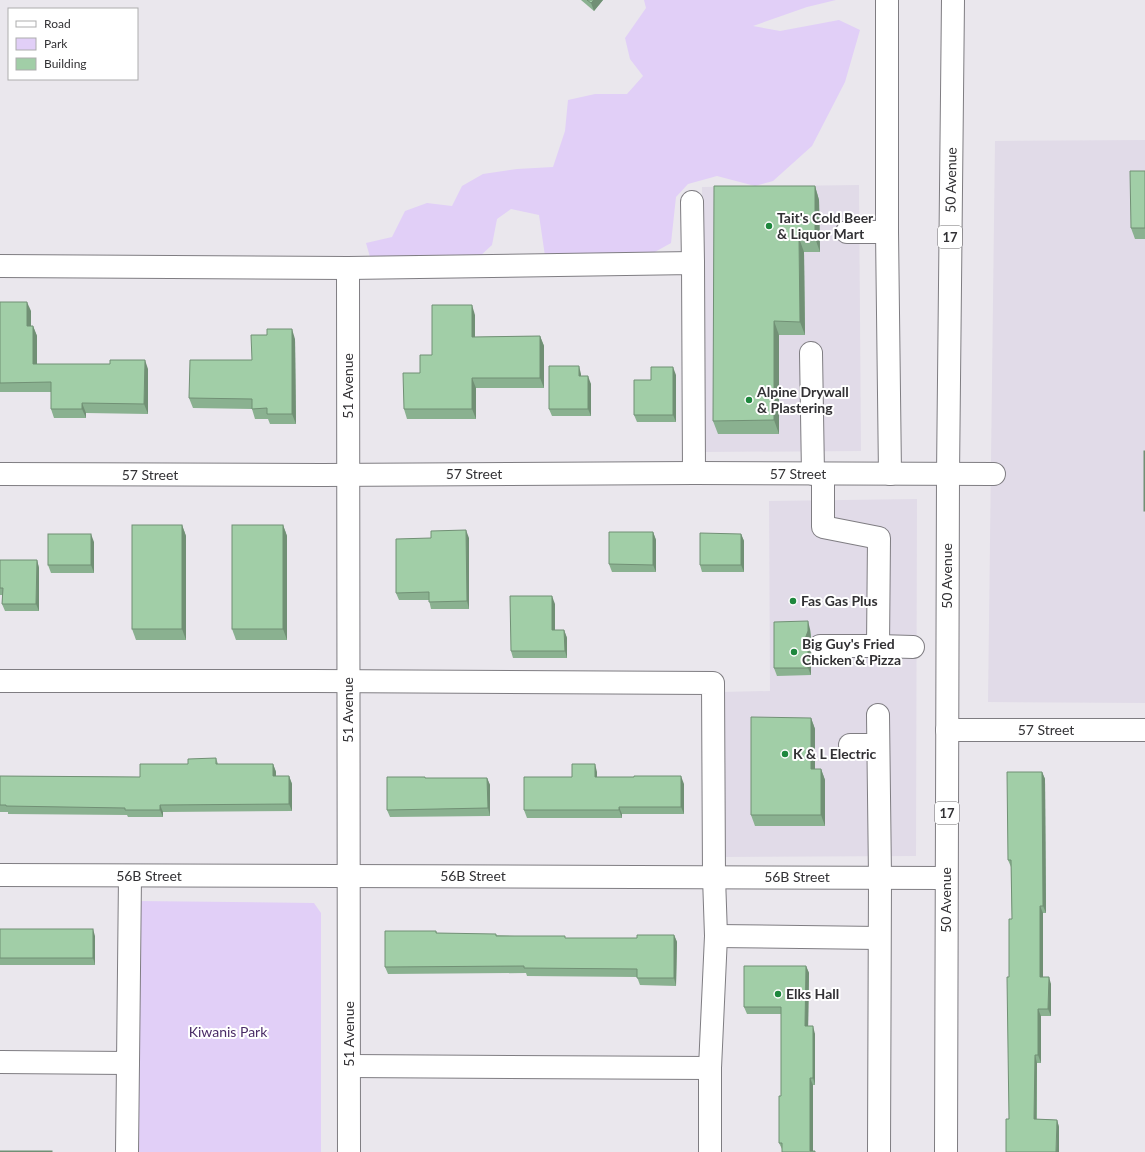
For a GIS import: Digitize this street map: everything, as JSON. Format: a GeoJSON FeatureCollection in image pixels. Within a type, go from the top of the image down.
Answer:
{"type":"FeatureCollection","features":[{"type":"Feature","properties":{"kind":"street"},"geometry":{"type":"LineString","coordinates":[[887,0],[890,474]]}},
{"type":"Feature","properties":{"kind":"street","name":"50 Avenue"},"geometry":{"type":"LineString","coordinates":[[946,1152],[948,474],[953,0]]}},
{"type":"Feature","properties":{"kind":"street"},"geometry":{"type":"LineString","coordinates":[[692,202],[694,473]]}},
{"type":"Feature","properties":{"kind":"street"},"geometry":{"type":"LineString","coordinates":[[847,232],[888,232]]}},
{"type":"Feature","properties":{"kind":"street"},"geometry":{"type":"LineString","coordinates":[[0,266],[348,268],[693,263]]}},
{"type":"Feature","properties":{"kind":"street","name":"51 Avenue"},"geometry":{"type":"LineString","coordinates":[[348,268],[349,1152]]}},
{"type":"Feature","properties":{"kind":"street"},"geometry":{"type":"LineString","coordinates":[[811,353],[818,474],[823,527],[879,538],[878,646]]}},
{"type":"Feature","properties":{"kind":"street","name":"57 Street"},"geometry":{"type":"LineString","coordinates":[[0,474],[994,474]]}},
{"type":"Feature","properties":{"kind":"street"},"geometry":{"type":"LineString","coordinates":[[820,646],[913,647]]}},
{"type":"Feature","properties":{"kind":"street"},"geometry":{"type":"LineString","coordinates":[[0,681],[713,683],[714,877],[716,936],[710,1068],[710,1152]]}},
{"type":"Feature","properties":{"kind":"street"},"geometry":{"type":"LineString","coordinates":[[878,715],[880,877],[879,1152]]}},
{"type":"Feature","properties":{"kind":"street","name":"57 Street"},"geometry":{"type":"LineString","coordinates":[[947,730],[1145,730]]}},
{"type":"Feature","properties":{"kind":"street"},"geometry":{"type":"LineString","coordinates":[[850,745],[878,745]]}},
{"type":"Feature","properties":{"kind":"street","name":"56B Street"},"geometry":{"type":"LineString","coordinates":[[0,875],[946,878]]}},
{"type":"Feature","properties":{"kind":"street"},"geometry":{"type":"LineString","coordinates":[[127,1152],[130,876]]}},
{"type":"Feature","properties":{"kind":"street"},"geometry":{"type":"LineString","coordinates":[[716,936],[879,938]]}},
{"type":"Feature","properties":{"kind":"street"},"geometry":{"type":"LineString","coordinates":[[0,1062],[128,1063]]}},
{"type":"Feature","properties":{"kind":"street"},"geometry":{"type":"LineString","coordinates":[[349,1066],[710,1068]]}},
{"type":"Feature","properties":{"kind":"shaded area"},"geometry":{"type":"Polygon","coordinates":[[[1145,140],[1145,703],[988,702],[995,141],[1145,140]]]}},
{"type":"Feature","properties":{"kind":"shaded area"},"geometry":{"type":"Polygon","coordinates":[[[859,185],[861,451],[704,452],[702,187],[859,185]]]}},
{"type":"Feature","properties":{"kind":"shaded area"},"geometry":{"type":"Polygon","coordinates":[[[917,499],[916,856],[722,857],[721,692],[770,691],[769,501],[917,499]]]}},
{"type":"Feature","properties":{"kind":"green space"},"geometry":{"type":"Polygon","coordinates":[[[644,0],[836,0],[807,7],[753,26],[780,31],[839,20],[860,30],[845,82],[812,146],[773,181],[755,186],[717,176],[688,184],[676,197],[671,243],[653,253],[545,256],[539,215],[511,209],[497,219],[492,245],[479,257],[370,257],[366,243],[392,237],[405,211],[427,203],[452,206],[462,186],[483,174],[517,169],[553,167],[565,131],[568,100],[595,94],[627,94],[643,76],[630,59],[625,38],[646,8],[644,0]]]}},
{"type":"Feature","properties":{"kind":"green space","name":"Kiwanis Park"},"geometry":{"type":"Polygon","coordinates":[[[136,901],[314,903],[321,913],[321,1152],[134,1152],[136,901]]]}},
{"type":"Feature","properties":{"kind":"building"},"geometry":{"type":"Polygon","coordinates":[[[587,0],[594,0],[591,3],[587,0]]]}},
{"type":"Feature","properties":{"kind":"building"},"geometry":{"type":"Polygon","coordinates":[[[1130,171],[1145,171],[1145,228],[1131,228],[1130,171]]]}},
{"type":"Feature","properties":{"kind":"building"},"geometry":{"type":"Polygon","coordinates":[[[714,186],[815,186],[815,238],[799,238],[800,322],[774,321],[774,420],[713,421],[714,186]]]}},
{"type":"Feature","properties":{"kind":"building"},"geometry":{"type":"Polygon","coordinates":[[[0,302],[27,302],[27,326],[33,326],[33,364],[110,364],[110,360],[145,360],[144,404],[82,403],[82,409],[51,409],[51,382],[0,383],[0,302]]]}},
{"type":"Feature","properties":{"kind":"building"},"geometry":{"type":"Polygon","coordinates":[[[432,305],[472,305],[472,337],[540,336],[540,378],[472,378],[472,409],[404,409],[403,373],[420,373],[420,355],[432,355],[432,305]]]}},
{"type":"Feature","properties":{"kind":"building"},"geometry":{"type":"Polygon","coordinates":[[[267,329],[292,329],[292,414],[267,414],[267,408],[252,409],[252,399],[189,398],[190,360],[252,360],[251,335],[267,335],[267,329]]]}},
{"type":"Feature","properties":{"kind":"building"},"geometry":{"type":"Polygon","coordinates":[[[549,366],[579,366],[579,376],[588,376],[588,409],[549,409],[549,366]]]}},
{"type":"Feature","properties":{"kind":"building"},"geometry":{"type":"Polygon","coordinates":[[[651,367],[673,367],[673,415],[634,415],[634,380],[651,380],[651,367]]]}},
{"type":"Feature","properties":{"kind":"building"},"geometry":{"type":"Polygon","coordinates":[[[1145,451],[1145,511],[1144,511],[1145,451]]]}},
{"type":"Feature","properties":{"kind":"building"},"geometry":{"type":"Polygon","coordinates":[[[132,525],[182,525],[182,629],[132,629],[132,525]]]}},
{"type":"Feature","properties":{"kind":"building"},"geometry":{"type":"Polygon","coordinates":[[[232,525],[283,525],[283,629],[232,629],[232,525]]]}},
{"type":"Feature","properties":{"kind":"building"},"geometry":{"type":"Polygon","coordinates":[[[466,530],[467,601],[429,602],[429,592],[396,593],[396,539],[431,538],[431,531],[466,530]]]}},
{"type":"Feature","properties":{"kind":"building"},"geometry":{"type":"Polygon","coordinates":[[[609,532],[653,532],[653,565],[609,564],[609,532]]]}},
{"type":"Feature","properties":{"kind":"building"},"geometry":{"type":"Polygon","coordinates":[[[700,533],[741,534],[741,565],[700,565],[700,533]]]}},
{"type":"Feature","properties":{"kind":"building"},"geometry":{"type":"Polygon","coordinates":[[[48,534],[91,534],[91,565],[48,565],[48,534]]]}},
{"type":"Feature","properties":{"kind":"building"},"geometry":{"type":"Polygon","coordinates":[[[0,560],[37,560],[36,604],[2,604],[3,588],[0,588],[0,560]]]}},
{"type":"Feature","properties":{"kind":"building"},"geometry":{"type":"Polygon","coordinates":[[[510,596],[552,596],[552,630],[564,630],[565,651],[511,651],[510,596]]]}},
{"type":"Feature","properties":{"kind":"building","name":"Big Guy's Fried Chicken & Pizza"},"geometry":{"type":"Polygon","coordinates":[[[808,621],[808,631],[805,639],[808,646],[808,668],[774,668],[774,622],[808,621]]]}},
{"type":"Feature","properties":{"kind":"building","name":"K & L Electric"},"geometry":{"type":"Polygon","coordinates":[[[751,717],[811,718],[811,769],[821,769],[821,815],[751,815],[751,717]]]}},
{"type":"Feature","properties":{"kind":"building"},"geometry":{"type":"Polygon","coordinates":[[[216,758],[216,764],[273,764],[273,776],[289,776],[289,804],[160,805],[160,810],[0,805],[0,776],[140,777],[140,764],[188,764],[188,759],[216,758]]]}},
{"type":"Feature","properties":{"kind":"building"},"geometry":{"type":"Polygon","coordinates":[[[572,764],[595,764],[595,777],[681,776],[681,807],[619,807],[619,810],[524,810],[524,777],[572,777],[572,764]]]}},
{"type":"Feature","properties":{"kind":"building"},"geometry":{"type":"Polygon","coordinates":[[[1007,772],[1042,772],[1043,906],[1040,906],[1040,977],[1049,977],[1048,1009],[1038,1009],[1038,1055],[1035,1055],[1034,1119],[1057,1120],[1056,1152],[1006,1152],[1006,1119],[1009,1119],[1007,977],[1009,977],[1009,919],[1012,919],[1011,860],[1008,860],[1007,772]]]}},
{"type":"Feature","properties":{"kind":"building"},"geometry":{"type":"Polygon","coordinates":[[[387,777],[487,778],[488,808],[387,810],[387,777]]]}},
{"type":"Feature","properties":{"kind":"building"},"geometry":{"type":"Polygon","coordinates":[[[0,929],[93,929],[93,958],[0,958],[0,929]]]}},
{"type":"Feature","properties":{"kind":"building"},"geometry":{"type":"Polygon","coordinates":[[[385,931],[436,931],[436,933],[496,934],[496,936],[565,936],[565,938],[637,938],[637,935],[674,935],[674,978],[637,978],[637,969],[524,968],[524,966],[385,967],[385,931]]]}},
{"type":"Feature","properties":{"kind":"building"},"geometry":{"type":"Polygon","coordinates":[[[744,966],[806,966],[805,1026],[813,1026],[813,1078],[810,1078],[810,1151],[815,1152],[782,1152],[782,1143],[779,1143],[779,1096],[781,1096],[781,1007],[744,1007],[744,966]]]}},
{"type":"Feature","properties":{"kind":"building"},"geometry":{"type":"Polygon","coordinates":[[[52,1151],[52,1152],[0,1152],[52,1151]]]}},
{"type":"Feature","properties":{"kind":"place","name":"Tait's Cold Beer & Liquor Mart"},"geometry":{"type":"Point","coordinates":[769,226]}},
{"type":"Feature","properties":{"kind":"place","name":"Alpine Drywall & Plastering"},"geometry":{"type":"Point","coordinates":[749,400]}},
{"type":"Feature","properties":{"kind":"place","name":"Fas Gas Plus"},"geometry":{"type":"Point","coordinates":[793,601]}},
{"type":"Feature","properties":{"kind":"place","name":"Big Guy's Fried Chicken & Pizza"},"geometry":{"type":"Point","coordinates":[794,652]}},
{"type":"Feature","properties":{"kind":"place","name":"K & L Electric"},"geometry":{"type":"Point","coordinates":[785,754]}},
{"type":"Feature","properties":{"kind":"place","name":"Elks Hall"},"geometry":{"type":"Point","coordinates":[778,994]}}]}
